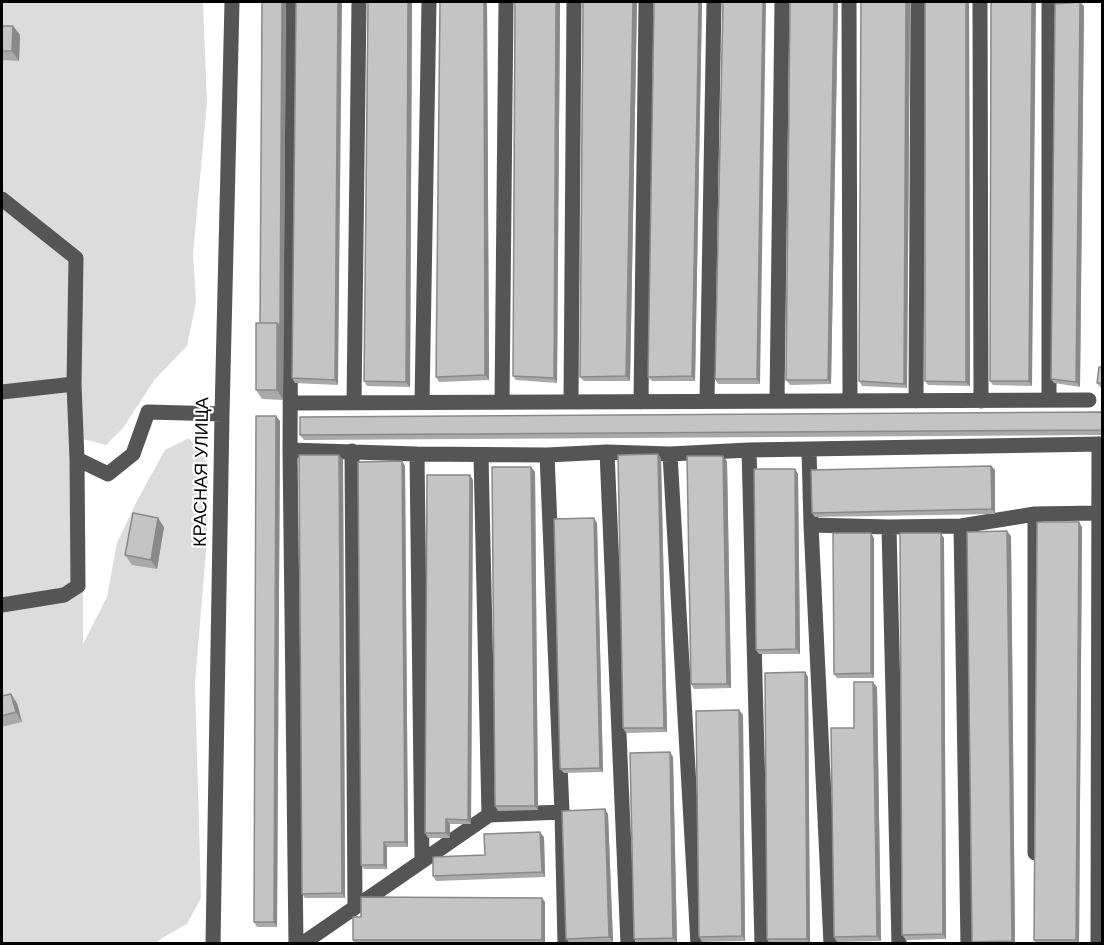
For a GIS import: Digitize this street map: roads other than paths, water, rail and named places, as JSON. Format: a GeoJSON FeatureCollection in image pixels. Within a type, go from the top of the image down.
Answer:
{"type":"FeatureCollection","features":[{"type":"Feature","properties":{"kind":"street","name":"КРАСНАЯ УЛИЦА"},"geometry":{"type":"LineString","coordinates":[[213,944],[232,2]]}},
{"type":"Feature","properties":{"kind":"street"},"geometry":{"type":"LineString","coordinates":[[292,2],[290,450],[296,944]]}},
{"type":"Feature","properties":{"kind":"street"},"geometry":{"type":"LineString","coordinates":[[354,403],[359,2]]}},
{"type":"Feature","properties":{"kind":"street"},"geometry":{"type":"LineString","coordinates":[[422,402],[429,2]]}},
{"type":"Feature","properties":{"kind":"street"},"geometry":{"type":"LineString","coordinates":[[502,402],[506,2]]}},
{"type":"Feature","properties":{"kind":"street"},"geometry":{"type":"LineString","coordinates":[[571,402],[574,2]]}},
{"type":"Feature","properties":{"kind":"street"},"geometry":{"type":"LineString","coordinates":[[641,402],[646,2]]}},
{"type":"Feature","properties":{"kind":"street"},"geometry":{"type":"LineString","coordinates":[[707,401],[714,2]]}},
{"type":"Feature","properties":{"kind":"street"},"geometry":{"type":"LineString","coordinates":[[777,401],[782,2]]}},
{"type":"Feature","properties":{"kind":"street"},"geometry":{"type":"LineString","coordinates":[[849,2],[850,401]]}},
{"type":"Feature","properties":{"kind":"street"},"geometry":{"type":"LineString","coordinates":[[916,401],[918,2]]}},
{"type":"Feature","properties":{"kind":"street"},"geometry":{"type":"LineString","coordinates":[[980,2],[981,401]]}},
{"type":"Feature","properties":{"kind":"street"},"geometry":{"type":"LineString","coordinates":[[1049,2],[1049,400]]}},
{"type":"Feature","properties":{"kind":"street"},"geometry":{"type":"LineString","coordinates":[[2,199],[76,258],[74,384],[78,586],[64,595],[2,605]]}},
{"type":"Feature","properties":{"kind":"street"},"geometry":{"type":"LineString","coordinates":[[2,392],[74,384]]}},
{"type":"Feature","properties":{"kind":"street"},"geometry":{"type":"LineString","coordinates":[[290,403],[1089,400]]}},
{"type":"Feature","properties":{"kind":"street"},"geometry":{"type":"LineString","coordinates":[[76,459],[108,474],[133,454],[148,412],[222,414]]}},
{"type":"Feature","properties":{"kind":"street"},"geometry":{"type":"LineString","coordinates":[[290,450],[547,455],[1101,444],[1098,944]]}},
{"type":"Feature","properties":{"kind":"street"},"geometry":{"type":"LineString","coordinates":[[749,450],[762,944]]}},
{"type":"Feature","properties":{"kind":"street"},"geometry":{"type":"LineString","coordinates":[[809,450],[831,944]]}},
{"type":"Feature","properties":{"kind":"street"},"geometry":{"type":"LineString","coordinates":[[352,451],[355,907]]}},
{"type":"Feature","properties":{"kind":"street"},"geometry":{"type":"LineString","coordinates":[[608,452],[628,944]]}},
{"type":"Feature","properties":{"kind":"street"},"geometry":{"type":"LineString","coordinates":[[670,453],[698,944]]}},
{"type":"Feature","properties":{"kind":"street"},"geometry":{"type":"LineString","coordinates":[[417,454],[422,861]]}},
{"type":"Feature","properties":{"kind":"street"},"geometry":{"type":"LineString","coordinates":[[481,455],[489,815]]}},
{"type":"Feature","properties":{"kind":"street"},"geometry":{"type":"LineString","coordinates":[[547,455],[562,812],[565,944]]}},
{"type":"Feature","properties":{"kind":"street"},"geometry":{"type":"LineString","coordinates":[[811,525],[961,526],[1035,514],[1099,513]]}},
{"type":"Feature","properties":{"kind":"street"},"geometry":{"type":"LineString","coordinates":[[1035,514],[1035,872]]}},
{"type":"Feature","properties":{"kind":"street"},"geometry":{"type":"LineString","coordinates":[[961,526],[968,944]]}},
{"type":"Feature","properties":{"kind":"street"},"geometry":{"type":"LineString","coordinates":[[889,527],[899,944]]}},
{"type":"Feature","properties":{"kind":"street"},"geometry":{"type":"LineString","coordinates":[[302,944],[489,815],[562,812]]}}]}
